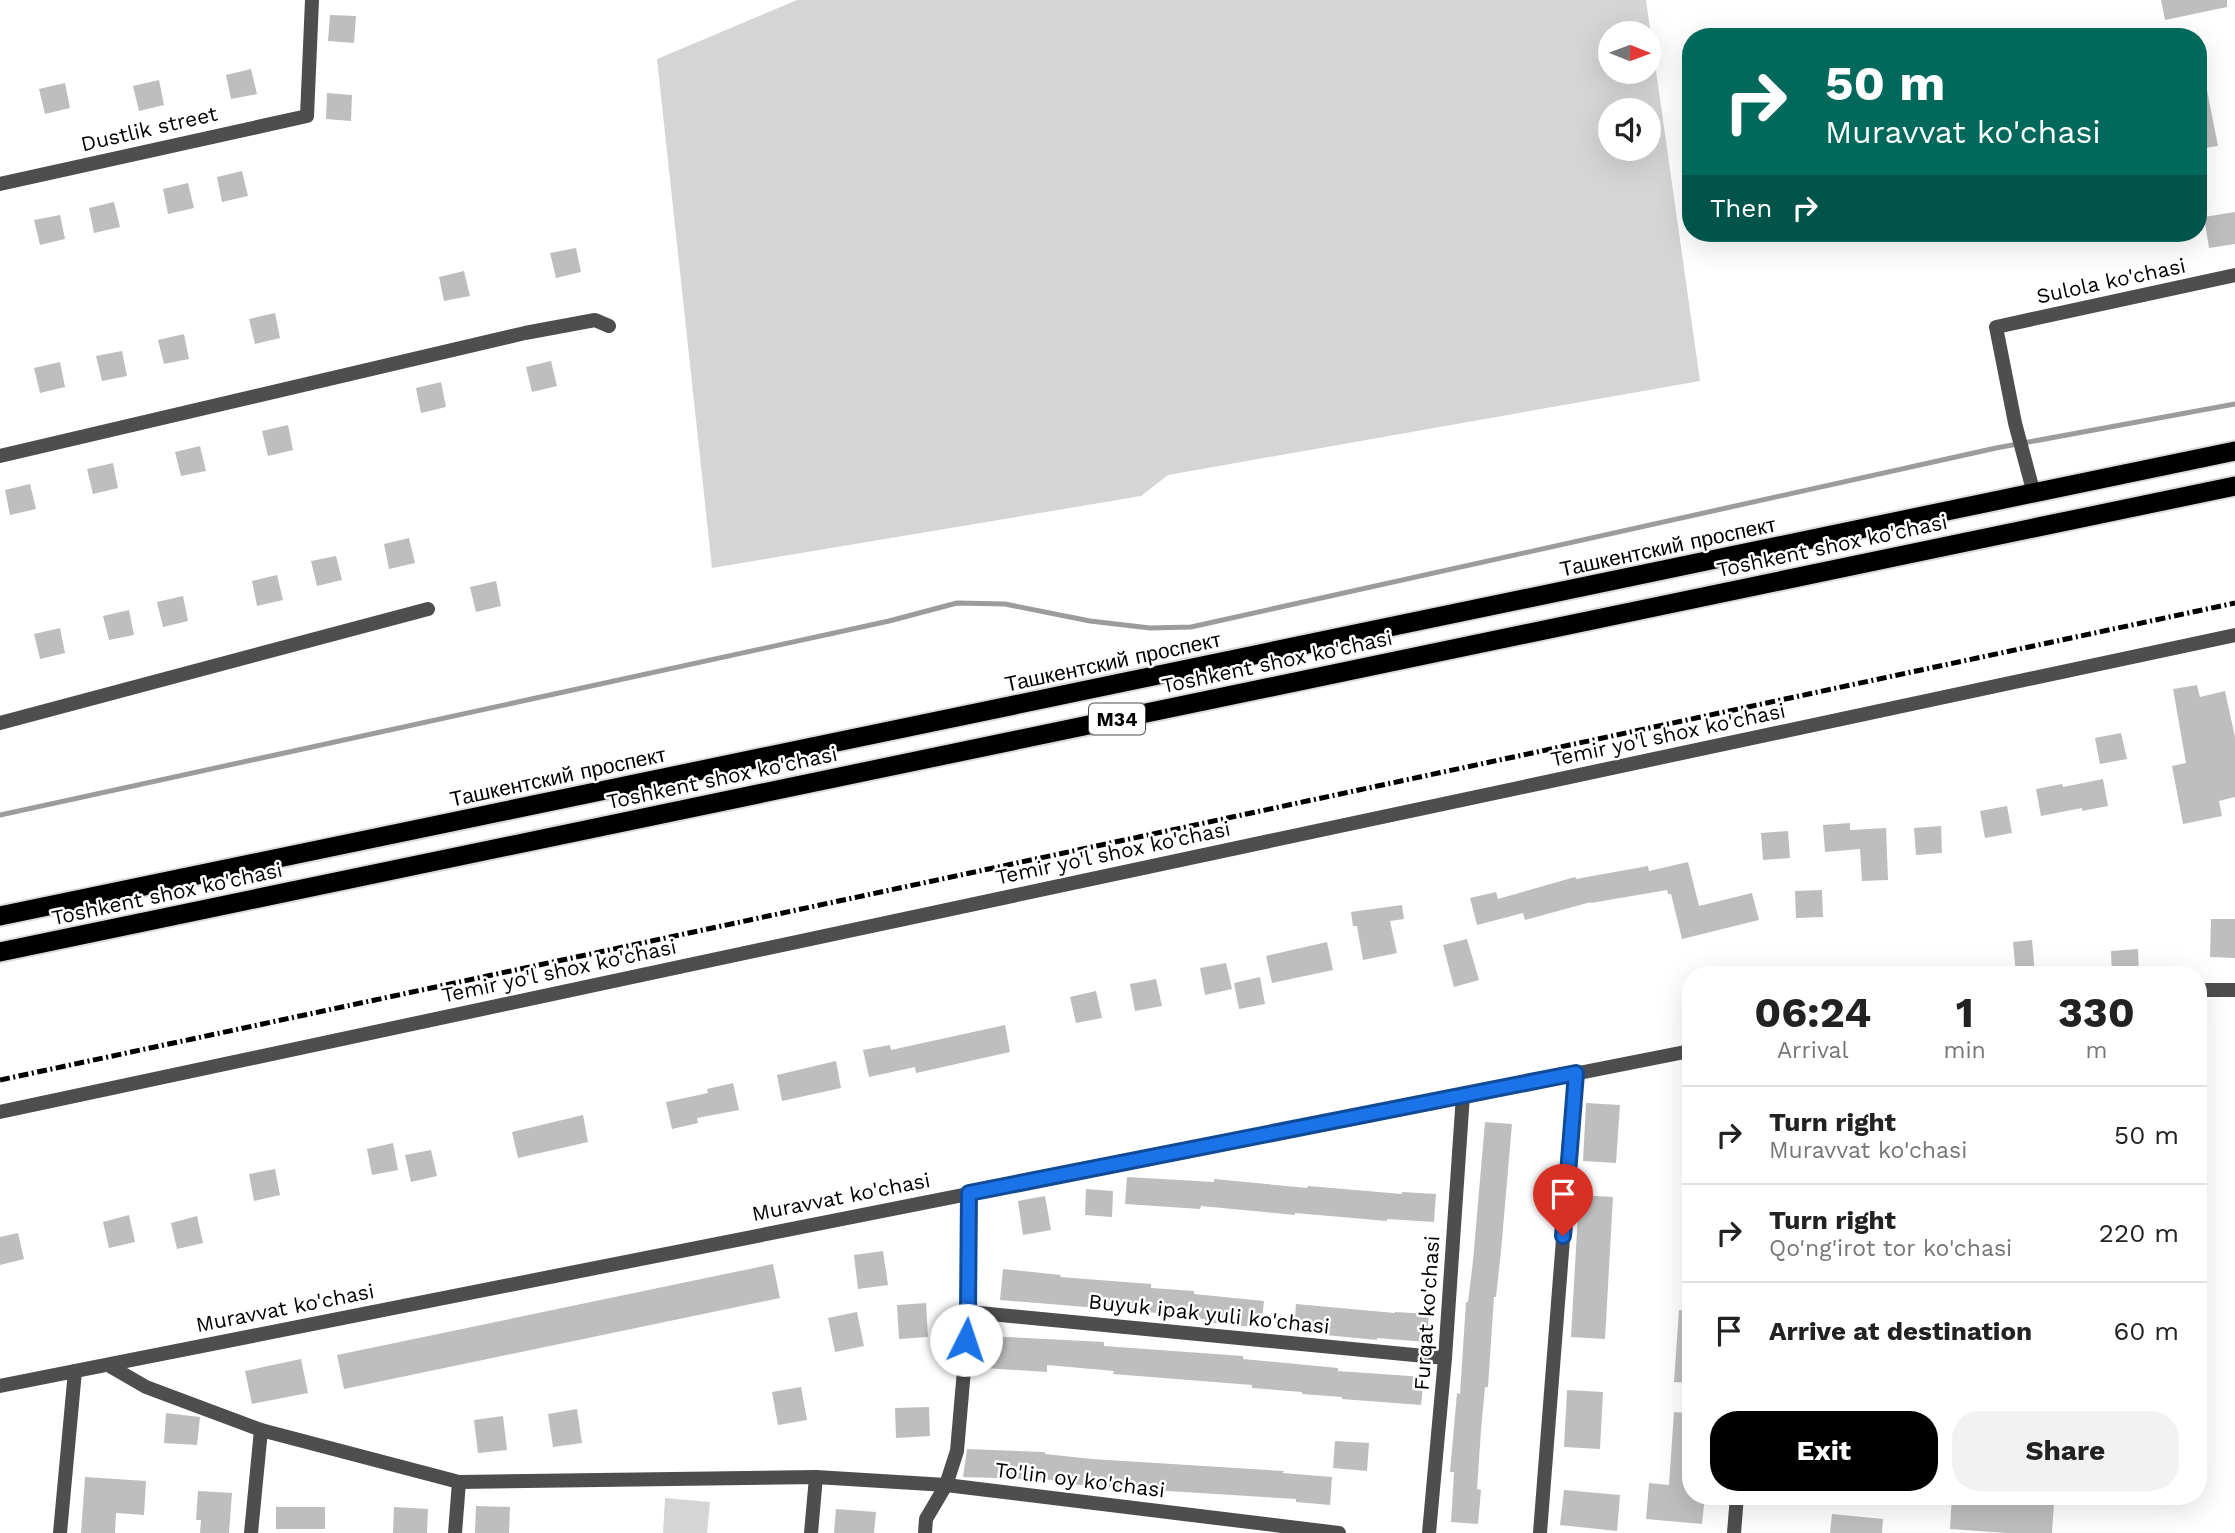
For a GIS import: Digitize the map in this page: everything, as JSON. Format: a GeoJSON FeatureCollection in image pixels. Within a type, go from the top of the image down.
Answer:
{"type":"FeatureCollection","features":[{"type":"Feature","properties":{"kind":"highway","name":"Ташкентский проспект"},"geometry":{"type":"LineString","coordinates":[[0,916],[2235,452]]}},
{"type":"Feature","properties":{"kind":"highway","name":"Toshkent shox ko'chasi"},"geometry":{"type":"LineString","coordinates":[[0,952],[2235,486]]}},
{"type":"Feature","properties":{"kind":"street","name":"Dustlik street"},"geometry":{"type":"LineString","coordinates":[[0,184],[307,116],[312,0]]}},
{"type":"Feature","properties":{"kind":"street","name":"Sulola ko'chasi"},"geometry":{"type":"LineString","coordinates":[[2034,494],[2015,423],[1996,327],[2235,275]]}},
{"type":"Feature","properties":{"kind":"street"},"geometry":{"type":"LineString","coordinates":[[0,456],[526,333],[594,320],[610,326]]}},
{"type":"Feature","properties":{"kind":"street"},"geometry":{"type":"LineString","coordinates":[[0,723],[428,610]]}},
{"type":"Feature","properties":{"kind":"street","name":"Temir yo'l shox ko'chasi"},"geometry":{"type":"LineString","coordinates":[[0,1112],[2235,635]]}},
{"type":"Feature","properties":{"kind":"street"},"geometry":{"type":"LineString","coordinates":[[2207,990],[2235,990]]}},
{"type":"Feature","properties":{"kind":"street","name":"Muravvat ko'chasi"},"geometry":{"type":"LineString","coordinates":[[0,1386],[1682,1053]]}},
{"type":"Feature","properties":{"kind":"street"},"geometry":{"type":"LineString","coordinates":[[1540,1533],[1576,1073]]}},
{"type":"Feature","properties":{"kind":"street","name":"Furqat ko'chasi"},"geometry":{"type":"LineString","coordinates":[[1429,1533],[1445,1358],[1463,1095]]}},
{"type":"Feature","properties":{"kind":"street"},"geometry":{"type":"LineString","coordinates":[[925,1533],[926,1520],[946,1485],[957,1451],[968,1312],[969,1193]]}},
{"type":"Feature","properties":{"kind":"street","name":"Buyuk ipak yuli ko'chasi"},"geometry":{"type":"LineString","coordinates":[[968,1312],[1445,1358]]}},
{"type":"Feature","properties":{"kind":"street","name":"To'lin oy ko'chasi"},"geometry":{"type":"LineString","coordinates":[[108,1365],[146,1387],[261,1430],[459,1482],[816,1477],[946,1485],[1339,1533]]}},
{"type":"Feature","properties":{"kind":"street"},"geometry":{"type":"LineString","coordinates":[[60,1533],[75,1371]]}},
{"type":"Feature","properties":{"kind":"street"},"geometry":{"type":"LineString","coordinates":[[251,1533],[261,1430]]}},
{"type":"Feature","properties":{"kind":"street"},"geometry":{"type":"LineString","coordinates":[[811,1533],[816,1477]]}},
{"type":"Feature","properties":{"kind":"street"},"geometry":{"type":"LineString","coordinates":[[455,1533],[459,1482]]}},
{"type":"Feature","properties":{"kind":"street"},"geometry":{"type":"LineString","coordinates":[[1734,1533],[1737,1505]]}},
{"type":"Feature","properties":{"kind":"shaded area"},"geometry":{"type":"Polygon","coordinates":[[[797,0],[1646,0],[1649,21],[1598,21],[1598,84],[1658,84],[1660,98],[1598,98],[1598,161],[1661,161],[1661,106],[1700,381],[1168,475],[1141,496],[712,568],[657,59],[797,0]]]}},
{"type":"Feature","properties":{"kind":"shaded area"},"geometry":{"type":"Polygon","coordinates":[[[665,1498],[710,1502],[707,1533],[663,1533],[665,1498]]]}},
{"type":"Feature","properties":{"kind":"building"},"geometry":{"type":"Polygon","coordinates":[[[2161,0],[2227,0],[2227,7],[2165,20],[2161,0]]]}},
{"type":"Feature","properties":{"kind":"building"},"geometry":{"type":"Polygon","coordinates":[[[330,15],[356,16],[354,43],[328,41],[330,15]]]}},
{"type":"Feature","properties":{"kind":"building"},"geometry":{"type":"Polygon","coordinates":[[[251,69],[257,94],[231,99],[226,75],[251,69]]]}},
{"type":"Feature","properties":{"kind":"building"},"geometry":{"type":"Polygon","coordinates":[[[159,80],[164,105],[139,111],[133,86],[159,80]]]}},
{"type":"Feature","properties":{"kind":"building"},"geometry":{"type":"Polygon","coordinates":[[[65,83],[70,108],[45,114],[39,89],[65,83]]]}},
{"type":"Feature","properties":{"kind":"building"},"geometry":{"type":"Polygon","coordinates":[[[2207,90],[2218,146],[2207,148],[2207,90]]]}},
{"type":"Feature","properties":{"kind":"building"},"geometry":{"type":"Polygon","coordinates":[[[327,93],[352,95],[351,121],[326,119],[327,93]]]}},
{"type":"Feature","properties":{"kind":"building"},"geometry":{"type":"Polygon","coordinates":[[[242,171],[248,196],[222,202],[217,177],[242,171]]]}},
{"type":"Feature","properties":{"kind":"building"},"geometry":{"type":"Polygon","coordinates":[[[188,183],[194,208],[168,214],[163,189],[188,183]]]}},
{"type":"Feature","properties":{"kind":"building"},"geometry":{"type":"Polygon","coordinates":[[[114,202],[120,227],[94,233],[89,208],[114,202]]]}},
{"type":"Feature","properties":{"kind":"building"},"geometry":{"type":"Polygon","coordinates":[[[2235,212],[2235,244],[2209,248],[2207,217],[2235,212]]]}},
{"type":"Feature","properties":{"kind":"building"},"geometry":{"type":"Polygon","coordinates":[[[60,215],[65,239],[40,245],[34,220],[60,215]]]}},
{"type":"Feature","properties":{"kind":"building"},"geometry":{"type":"Polygon","coordinates":[[[576,248],[581,272],[556,278],[550,253],[576,248]]]}},
{"type":"Feature","properties":{"kind":"building"},"geometry":{"type":"Polygon","coordinates":[[[464,271],[470,296],[444,301],[439,277],[464,271]]]}},
{"type":"Feature","properties":{"kind":"building"},"geometry":{"type":"Polygon","coordinates":[[[275,313],[280,338],[255,344],[249,319],[275,313]]]}},
{"type":"Feature","properties":{"kind":"building"},"geometry":{"type":"Polygon","coordinates":[[[184,334],[189,359],[164,364],[158,340],[184,334]]]}},
{"type":"Feature","properties":{"kind":"building"},"geometry":{"type":"Polygon","coordinates":[[[122,351],[127,376],[102,381],[96,356],[122,351]]]}},
{"type":"Feature","properties":{"kind":"building"},"geometry":{"type":"Polygon","coordinates":[[[551,361],[557,386],[532,392],[526,367],[551,361]]]}},
{"type":"Feature","properties":{"kind":"building"},"geometry":{"type":"Polygon","coordinates":[[[60,362],[65,387],[40,393],[34,368],[60,362]]]}},
{"type":"Feature","properties":{"kind":"building"},"geometry":{"type":"Polygon","coordinates":[[[441,382],[446,407],[421,413],[416,388],[441,382]]]}},
{"type":"Feature","properties":{"kind":"building"},"geometry":{"type":"Polygon","coordinates":[[[288,425],[293,450],[268,456],[262,431],[288,425]]]}},
{"type":"Feature","properties":{"kind":"building"},"geometry":{"type":"Polygon","coordinates":[[[200,446],[206,471],[181,476],[175,452],[200,446]]]}},
{"type":"Feature","properties":{"kind":"building"},"geometry":{"type":"Polygon","coordinates":[[[113,463],[118,488],[93,494],[87,469],[113,463]]]}},
{"type":"Feature","properties":{"kind":"building"},"geometry":{"type":"Polygon","coordinates":[[[30,484],[36,509],[10,515],[5,490],[30,484]]]}},
{"type":"Feature","properties":{"kind":"building"},"geometry":{"type":"Polygon","coordinates":[[[409,538],[415,563],[389,569],[384,544],[409,538]]]}},
{"type":"Feature","properties":{"kind":"building"},"geometry":{"type":"Polygon","coordinates":[[[336,556],[342,580],[317,586],[311,561],[336,556]]]}},
{"type":"Feature","properties":{"kind":"building"},"geometry":{"type":"Polygon","coordinates":[[[277,575],[283,600],[257,606],[252,581],[277,575]]]}},
{"type":"Feature","properties":{"kind":"building"},"geometry":{"type":"Polygon","coordinates":[[[496,581],[501,606],[476,612],[470,587],[496,581]]]}},
{"type":"Feature","properties":{"kind":"building"},"geometry":{"type":"Polygon","coordinates":[[[183,596],[188,621],[163,627],[157,602],[183,596]]]}},
{"type":"Feature","properties":{"kind":"building"},"geometry":{"type":"Polygon","coordinates":[[[129,610],[134,635],[109,640],[103,616],[129,610]]]}},
{"type":"Feature","properties":{"kind":"building"},"geometry":{"type":"Polygon","coordinates":[[[60,628],[65,653],[40,659],[34,634],[60,628]]]}},
{"type":"Feature","properties":{"kind":"building"},"geometry":{"type":"Polygon","coordinates":[[[2197,685],[2200,697],[2225,691],[2235,737],[2235,797],[2219,801],[2222,816],[2183,824],[2172,766],[2186,763],[2173,689],[2197,685]]]}},
{"type":"Feature","properties":{"kind":"building"},"geometry":{"type":"Polygon","coordinates":[[[2121,733],[2127,759],[2100,764],[2095,738],[2121,733]]]}},
{"type":"Feature","properties":{"kind":"building"},"geometry":{"type":"Polygon","coordinates":[[[2103,779],[2108,806],[2041,816],[2036,789],[2103,779]]]}},
{"type":"Feature","properties":{"kind":"building"},"geometry":{"type":"Polygon","coordinates":[[[2007,806],[2012,833],[1985,838],[1980,811],[2007,806]]]}},
{"type":"Feature","properties":{"kind":"building"},"geometry":{"type":"Polygon","coordinates":[[[1850,823],[1850,830],[1886,828],[1888,880],[1862,881],[1860,849],[1825,852],[1823,825],[1850,823]]]}},
{"type":"Feature","properties":{"kind":"building"},"geometry":{"type":"Polygon","coordinates":[[[1941,826],[1942,853],[1916,855],[1914,828],[1941,826]]]}},
{"type":"Feature","properties":{"kind":"building"},"geometry":{"type":"Polygon","coordinates":[[[1788,831],[1790,858],[1763,860],[1761,833],[1788,831]]]}},
{"type":"Feature","properties":{"kind":"building"},"geometry":{"type":"Polygon","coordinates":[[[1688,862],[1699,906],[1752,893],[1759,920],[1682,939],[1671,894],[1668,894],[1667,890],[1591,902],[1525,920],[1523,913],[1477,925],[1470,898],[1496,892],[1498,899],[1575,877],[1576,879],[1648,866],[1649,871],[1688,862]]]}},
{"type":"Feature","properties":{"kind":"building"},"geometry":{"type":"Polygon","coordinates":[[[1822,890],[1823,917],[1796,918],[1795,891],[1822,890]]]}},
{"type":"Feature","properties":{"kind":"building"},"geometry":{"type":"Polygon","coordinates":[[[1402,905],[1404,919],[1390,921],[1397,953],[1363,960],[1357,926],[1353,926],[1351,912],[1402,905]]]}},
{"type":"Feature","properties":{"kind":"building"},"geometry":{"type":"Polygon","coordinates":[[[2211,919],[2235,919],[2235,958],[2210,957],[2211,919]]]}},
{"type":"Feature","properties":{"kind":"building"},"geometry":{"type":"Polygon","coordinates":[[[1467,939],[1479,980],[1454,987],[1443,945],[1467,939]]]}},
{"type":"Feature","properties":{"kind":"building"},"geometry":{"type":"Polygon","coordinates":[[[2032,940],[2034,966],[2015,966],[2013,942],[2032,940]]]}},
{"type":"Feature","properties":{"kind":"building"},"geometry":{"type":"Polygon","coordinates":[[[1327,942],[1333,970],[1272,983],[1266,956],[1327,942]]]}},
{"type":"Feature","properties":{"kind":"building"},"geometry":{"type":"Polygon","coordinates":[[[2138,949],[2139,966],[2112,966],[2111,951],[2138,949]]]}},
{"type":"Feature","properties":{"kind":"building"},"geometry":{"type":"Polygon","coordinates":[[[1226,963],[1232,989],[1205,995],[1200,968],[1226,963]]]}},
{"type":"Feature","properties":{"kind":"building"},"geometry":{"type":"Polygon","coordinates":[[[1260,977],[1265,1004],[1239,1009],[1234,983],[1260,977]]]}},
{"type":"Feature","properties":{"kind":"building"},"geometry":{"type":"Polygon","coordinates":[[[1156,979],[1162,1006],[1135,1011],[1130,984],[1156,979]]]}},
{"type":"Feature","properties":{"kind":"building"},"geometry":{"type":"Polygon","coordinates":[[[1096,991],[1102,1018],[1076,1023],[1070,997],[1096,991]]]}},
{"type":"Feature","properties":{"kind":"building"},"geometry":{"type":"Polygon","coordinates":[[[1005,1025],[1010,1052],[916,1073],[915,1067],[869,1077],[863,1050],[890,1045],[891,1050],[1005,1025]]]}},
{"type":"Feature","properties":{"kind":"building"},"geometry":{"type":"Polygon","coordinates":[[[836,1061],[841,1088],[782,1101],[777,1075],[836,1061]]]}},
{"type":"Feature","properties":{"kind":"building"},"geometry":{"type":"Polygon","coordinates":[[[733,1083],[739,1110],[697,1118],[698,1123],[672,1129],[666,1102],[708,1093],[707,1089],[733,1083]]]}},
{"type":"Feature","properties":{"kind":"building"},"geometry":{"type":"Polygon","coordinates":[[[1586,1103],[1620,1105],[1616,1163],[1583,1161],[1586,1103]]]}},
{"type":"Feature","properties":{"kind":"building"},"geometry":{"type":"Polygon","coordinates":[[[583,1115],[588,1142],[518,1158],[512,1132],[583,1115]]]}},
{"type":"Feature","properties":{"kind":"building"},"geometry":{"type":"Polygon","coordinates":[[[1485,1122],[1512,1124],[1501,1251],[1494,1297],[1488,1387],[1485,1387],[1481,1430],[1477,1489],[1481,1490],[1478,1524],[1451,1522],[1454,1472],[1450,1472],[1457,1393],[1460,1394],[1466,1302],[1473,1261],[1485,1122]]]}},
{"type":"Feature","properties":{"kind":"building"},"geometry":{"type":"Polygon","coordinates":[[[393,1143],[398,1170],[372,1175],[367,1149],[393,1143]]]}},
{"type":"Feature","properties":{"kind":"building"},"geometry":{"type":"Polygon","coordinates":[[[431,1150],[437,1176],[411,1182],[405,1155],[431,1150]]]}},
{"type":"Feature","properties":{"kind":"building"},"geometry":{"type":"Polygon","coordinates":[[[275,1169],[280,1195],[254,1201],[249,1174],[275,1169]]]}},
{"type":"Feature","properties":{"kind":"building"},"geometry":{"type":"Polygon","coordinates":[[[1127,1177],[1214,1182],[1214,1179],[1307,1188],[1436,1194],[1434,1222],[1295,1215],[1201,1206],[1200,1209],[1125,1204],[1127,1177]]]}},
{"type":"Feature","properties":{"kind":"building"},"geometry":{"type":"Polygon","coordinates":[[[1086,1189],[1113,1191],[1112,1217],[1085,1215],[1086,1189]]]}},
{"type":"Feature","properties":{"kind":"building"},"geometry":{"type":"Polygon","coordinates":[[[1579,1195],[1613,1197],[1605,1339],[1571,1337],[1579,1195]]]}},
{"type":"Feature","properties":{"kind":"building"},"geometry":{"type":"Polygon","coordinates":[[[1045,1196],[1051,1230],[1023,1235],[1018,1201],[1045,1196]]]}},
{"type":"Feature","properties":{"kind":"building"},"geometry":{"type":"Polygon","coordinates":[[[129,1215],[135,1242],[109,1248],[103,1222],[129,1215]]]}},
{"type":"Feature","properties":{"kind":"building"},"geometry":{"type":"Polygon","coordinates":[[[197,1216],[203,1243],[177,1249],[171,1223],[197,1216]]]}},
{"type":"Feature","properties":{"kind":"building"},"geometry":{"type":"Polygon","coordinates":[[[18,1233],[24,1259],[0,1265],[0,1237],[18,1233]]]}},
{"type":"Feature","properties":{"kind":"building"},"geometry":{"type":"Polygon","coordinates":[[[883,1251],[888,1285],[858,1289],[854,1255],[883,1251]]]}},
{"type":"Feature","properties":{"kind":"building"},"geometry":{"type":"Polygon","coordinates":[[[773,1264],[780,1298],[344,1389],[337,1355],[773,1264]]]}},
{"type":"Feature","properties":{"kind":"building"},"geometry":{"type":"Polygon","coordinates":[[[1003,1269],[1061,1275],[1060,1277],[1151,1284],[1151,1288],[1264,1301],[1261,1328],[1205,1322],[1205,1319],[1158,1316],[1158,1313],[1000,1300],[1003,1269]]]}},
{"type":"Feature","properties":{"kind":"building"},"geometry":{"type":"Polygon","coordinates":[[[926,1303],[928,1337],[899,1339],[897,1305],[926,1303]]]}},
{"type":"Feature","properties":{"kind":"building"},"geometry":{"type":"Polygon","coordinates":[[[1296,1304],[1429,1314],[1427,1342],[1294,1332],[1296,1304]]]}},
{"type":"Feature","properties":{"kind":"building"},"geometry":{"type":"Polygon","coordinates":[[[1679,1310],[1682,1310],[1682,1382],[1674,1382],[1679,1310]]]}},
{"type":"Feature","properties":{"kind":"building"},"geometry":{"type":"Polygon","coordinates":[[[857,1312],[864,1346],[835,1352],[828,1318],[857,1312]]]}},
{"type":"Feature","properties":{"kind":"building"},"geometry":{"type":"Polygon","coordinates":[[[987,1336],[1104,1342],[1104,1346],[1243,1356],[1243,1359],[1338,1368],[1338,1371],[1424,1377],[1421,1405],[1342,1399],[1252,1388],[1252,1385],[1113,1374],[1114,1371],[1047,1365],[1047,1372],[985,1368],[987,1336]]]}},
{"type":"Feature","properties":{"kind":"building"},"geometry":{"type":"Polygon","coordinates":[[[301,1359],[308,1393],[252,1404],[245,1371],[301,1359]]]}},
{"type":"Feature","properties":{"kind":"building"},"geometry":{"type":"Polygon","coordinates":[[[801,1387],[807,1420],[778,1425],[772,1392],[801,1387]]]}},
{"type":"Feature","properties":{"kind":"building"},"geometry":{"type":"Polygon","coordinates":[[[1567,1390],[1603,1392],[1600,1449],[1564,1447],[1567,1390]]]}},
{"type":"Feature","properties":{"kind":"building"},"geometry":{"type":"Polygon","coordinates":[[[929,1407],[930,1436],[896,1438],[895,1408],[929,1407]]]}},
{"type":"Feature","properties":{"kind":"building"},"geometry":{"type":"Polygon","coordinates":[[[577,1409],[582,1443],[553,1447],[548,1414],[577,1409]]]}},
{"type":"Feature","properties":{"kind":"building"},"geometry":{"type":"Polygon","coordinates":[[[1674,1412],[1682,1412],[1682,1505],[1704,1505],[1702,1524],[1646,1519],[1649,1483],[1669,1485],[1674,1412]]]}},
{"type":"Feature","properties":{"kind":"building"},"geometry":{"type":"Polygon","coordinates":[[[166,1413],[200,1417],[197,1445],[164,1443],[166,1413]]]}},
{"type":"Feature","properties":{"kind":"building"},"geometry":{"type":"Polygon","coordinates":[[[503,1416],[507,1450],[478,1453],[474,1420],[503,1416]]]}},
{"type":"Feature","properties":{"kind":"building"},"geometry":{"type":"Polygon","coordinates":[[[1335,1441],[1369,1443],[1367,1471],[1333,1468],[1335,1441]]]}},
{"type":"Feature","properties":{"kind":"building"},"geometry":{"type":"Polygon","coordinates":[[[967,1449],[1045,1452],[1092,1459],[1284,1471],[1283,1473],[1332,1477],[1330,1505],[1296,1502],[1296,1499],[1056,1483],[1056,1480],[963,1477],[967,1449]]]}},
{"type":"Feature","properties":{"kind":"building"},"geometry":{"type":"Polygon","coordinates":[[[85,1477],[146,1481],[144,1515],[116,1513],[115,1533],[81,1533],[85,1477]]]}},
{"type":"Feature","properties":{"kind":"building"},"geometry":{"type":"Polygon","coordinates":[[[1564,1490],[1620,1495],[1617,1531],[1560,1525],[1564,1490]]]}},
{"type":"Feature","properties":{"kind":"building"},"geometry":{"type":"Polygon","coordinates":[[[198,1491],[232,1493],[229,1533],[200,1533],[201,1520],[196,1520],[198,1491]]]}},
{"type":"Feature","properties":{"kind":"building"},"geometry":{"type":"Polygon","coordinates":[[[1951,1505],[2054,1505],[2052,1533],[1950,1529],[1951,1505]]]}},
{"type":"Feature","properties":{"kind":"building"},"geometry":{"type":"Polygon","coordinates":[[[476,1506],[510,1507],[509,1533],[475,1533],[476,1506]]]}},
{"type":"Feature","properties":{"kind":"building"},"geometry":{"type":"Polygon","coordinates":[[[276,1507],[325,1507],[325,1529],[276,1529],[276,1507]]]}},
{"type":"Feature","properties":{"kind":"building"},"geometry":{"type":"Polygon","coordinates":[[[394,1507],[428,1509],[427,1533],[393,1533],[394,1507]]]}},
{"type":"Feature","properties":{"kind":"building"},"geometry":{"type":"Polygon","coordinates":[[[836,1509],[876,1512],[874,1533],[834,1533],[836,1509]]]}},
{"type":"Feature","properties":{"kind":"building"},"geometry":{"type":"Polygon","coordinates":[[[1832,1514],[1883,1519],[1882,1533],[1830,1533],[1832,1514]]]}},
{"type":"Feature","properties":{"kind":"waterway"},"geometry":{"type":"LineString","coordinates":[[0,815],[889,621],[957,603],[1005,604],[1090,621],[1150,628],[1191,627],[1996,448],[2235,404]]}},
{"type":"Feature","properties":{"kind":"railway"},"geometry":{"type":"LineString","coordinates":[[0,1080],[2235,603]]}},
{"type":"Feature","properties":{"kind":"route"},"geometry":{"type":"LineString","coordinates":[[966,1340],[969,1193],[1576,1073],[1563,1236]]}}]}
